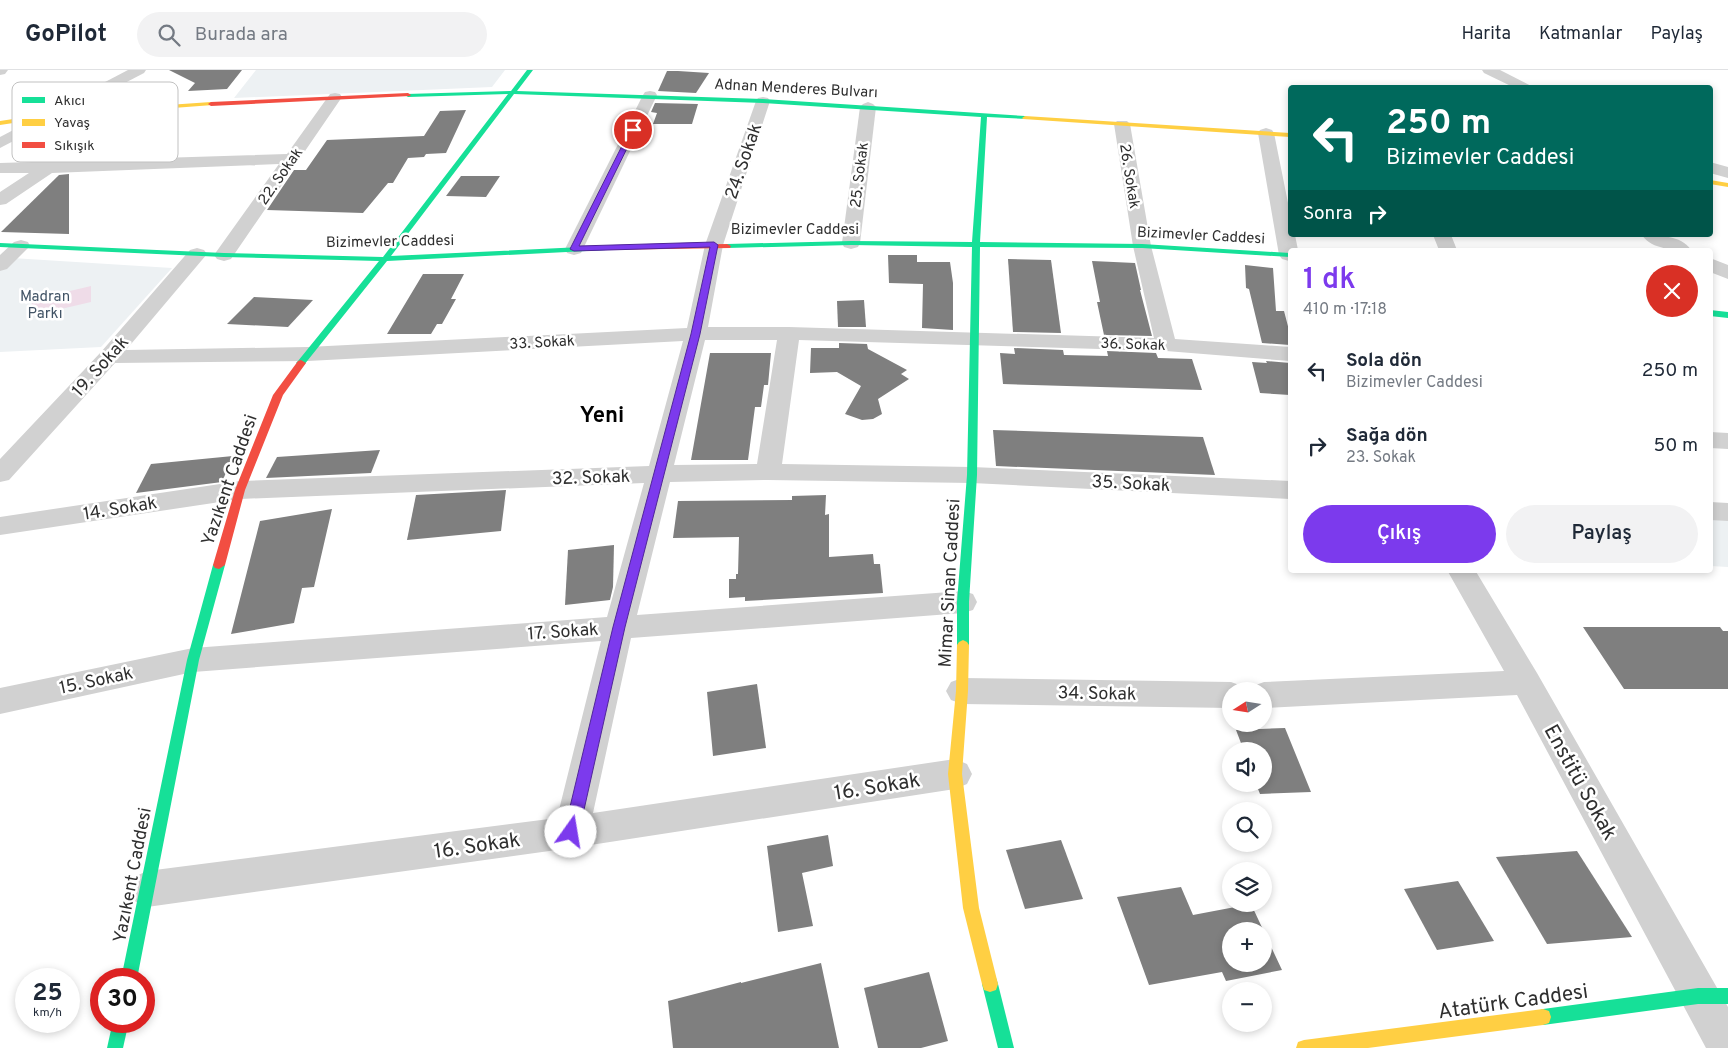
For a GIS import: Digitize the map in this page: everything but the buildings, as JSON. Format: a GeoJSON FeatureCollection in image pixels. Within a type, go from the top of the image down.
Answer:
{"type":"FeatureCollection","features":[{"type":"Feature","properties":{"kind":"street"},"geometry":{"type":"LineString","coordinates":[[117,82],[139,70]]}},
{"type":"Feature","properties":{"kind":"street","name":"Yazıkent Caddesi"},"geometry":{"type":"LineString","coordinates":[[131,968],[193,660],[240,490],[278,395],[530,70]]}},
{"type":"Feature","properties":{"kind":"street"},"geometry":{"type":"LineString","coordinates":[[1489,70],[1522,85]]}},
{"type":"Feature","properties":{"kind":"street","name":"Adnan Menderes Bulvarı"},"geometry":{"type":"LineString","coordinates":[[178,106],[335,97],[514,92],[650,95],[868,107],[1288,135]]}},
{"type":"Feature","properties":{"kind":"street"},"geometry":{"type":"LineString","coordinates":[[574,249],[650,95]]}},
{"type":"Feature","properties":{"kind":"street","name":"22. Sokak"},"geometry":{"type":"LineString","coordinates":[[224,255],[335,97]]}},
{"type":"Feature","properties":{"kind":"street","name":"24. Sokak"},"geometry":{"type":"LineString","coordinates":[[571,832],[619,627],[696,334],[714,245],[764,101]]}},
{"type":"Feature","properties":{"kind":"street","name":"25. Sokak"},"geometry":{"type":"LineString","coordinates":[[851,243],[868,107]]}},
{"type":"Feature","properties":{"kind":"street","name":"Mimar Sinan Caddesi"},"geometry":{"type":"LineString","coordinates":[[984,115],[976,244],[976,338],[972,475],[963,602],[962,691],[954,774],[971,908],[1006,1048]]}},
{"type":"Feature","properties":{"kind":"street","name":"26. Sokak"},"geometry":{"type":"LineString","coordinates":[[1122,124],[1142,246],[1166,345]]}},
{"type":"Feature","properties":{"kind":"street"},"geometry":{"type":"LineString","coordinates":[[1266,133],[1289,248]]}},
{"type":"Feature","properties":{"kind":"street"},"geometry":{"type":"LineString","coordinates":[[0,143],[12,137]]}},
{"type":"Feature","properties":{"kind":"street"},"geometry":{"type":"LineString","coordinates":[[0,168],[292,159]]}},
{"type":"Feature","properties":{"kind":"street"},"geometry":{"type":"LineString","coordinates":[[1713,167],[1728,173]]}},
{"type":"Feature","properties":{"kind":"street"},"geometry":{"type":"LineString","coordinates":[[0,200],[48,168]]}},
{"type":"Feature","properties":{"kind":"street"},"geometry":{"type":"LineString","coordinates":[[1713,180],[1728,183]]}},
{"type":"Feature","properties":{"kind":"street"},"geometry":{"type":"LineString","coordinates":[[1655,237],[1678,248]]}},
{"type":"Feature","properties":{"kind":"street","name":"Bizimevler Caddesi"},"geometry":{"type":"LineString","coordinates":[[0,245],[224,255],[385,259],[574,249],[851,243],[1142,246],[1288,255]]}},
{"type":"Feature","properties":{"kind":"street"},"geometry":{"type":"LineString","coordinates":[[0,265],[21,246]]}},
{"type":"Feature","properties":{"kind":"street","name":"19. Sokak"},"geometry":{"type":"LineString","coordinates":[[0,474],[109,357],[197,254]]}},
{"type":"Feature","properties":{"kind":"street"},"geometry":{"type":"LineString","coordinates":[[1713,266],[1728,273]]}},
{"type":"Feature","properties":{"kind":"street"},"geometry":{"type":"LineString","coordinates":[[1713,313],[1728,315]]}},
{"type":"Feature","properties":{"kind":"street"},"geometry":{"type":"LineString","coordinates":[[768,472],[790,333]]}},
{"type":"Feature","properties":{"kind":"street","name":"33. Sokak"},"geometry":{"type":"LineString","coordinates":[[109,357],[308,354],[696,334],[790,333],[976,338]]}},
{"type":"Feature","properties":{"kind":"street","name":"36. Sokak"},"geometry":{"type":"LineString","coordinates":[[976,338],[1166,345],[1288,354]]}},
{"type":"Feature","properties":{"kind":"street"},"geometry":{"type":"LineString","coordinates":[[1713,440],[1728,441]]}},
{"type":"Feature","properties":{"kind":"street","name":"32. Sokak"},"geometry":{"type":"LineString","coordinates":[[240,490],[658,474],[768,472],[972,475]]}},
{"type":"Feature","properties":{"kind":"street","name":"35. Sokak"},"geometry":{"type":"LineString","coordinates":[[972,475],[1288,490]]}},
{"type":"Feature","properties":{"kind":"street","name":"14. Sokak"},"geometry":{"type":"LineString","coordinates":[[0,526],[240,490]]}},
{"type":"Feature","properties":{"kind":"street"},"geometry":{"type":"LineString","coordinates":[[1713,511],[1728,512]]}},
{"type":"Feature","properties":{"kind":"street","name":"Enstitü Sokak"},"geometry":{"type":"LineString","coordinates":[[1463,573],[1713,996],[1728,1047]]}},
{"type":"Feature","properties":{"kind":"street","name":"17. Sokak"},"geometry":{"type":"LineString","coordinates":[[193,660],[963,602]]}},
{"type":"Feature","properties":{"kind":"street","name":"15. Sokak"},"geometry":{"type":"LineString","coordinates":[[0,701],[193,660]]}},
{"type":"Feature","properties":{"kind":"street"},"geometry":{"type":"LineString","coordinates":[[1272,695],[1526,682]]}},
{"type":"Feature","properties":{"kind":"street","name":"34. Sokak"},"geometry":{"type":"LineString","coordinates":[[962,691],[1222,695]]}},
{"type":"Feature","properties":{"kind":"street","name":"16. Sokak"},"geometry":{"type":"LineString","coordinates":[[146,889],[571,832],[954,774]]}},
{"type":"Feature","properties":{"kind":"street","name":"Atatürk Caddesi"},"geometry":{"type":"LineString","coordinates":[[1304,1048],[1713,996]]}},
{"type":"Feature","properties":{"kind":"street"},"geometry":{"type":"LineString","coordinates":[[116,1048],[119,1033]]}},
{"type":"Feature","properties":{"kind":"green space"},"geometry":{"type":"Polygon","coordinates":[[[256,70],[505,70],[492,87],[234,98],[256,70]]]}},
{"type":"Feature","properties":{"kind":"green space","name":"Madran Parkı"},"geometry":{"type":"Polygon","coordinates":[[[12,258],[172,268],[101,347],[0,352],[0,269],[12,258]]]}},
{"type":"Feature","properties":{"kind":"green space"},"geometry":{"type":"Polygon","coordinates":[[[1713,520],[1728,520],[1728,567],[1713,566],[1713,520]]]}},
{"type":"Feature","properties":{"kind":"shaded area"},"geometry":{"type":"Polygon","coordinates":[[[91,286],[91,302],[31,316],[32,300],[91,286]]]}},
{"type":"Feature","properties":{"kind":"traffic: fast"},"geometry":{"type":"LineString","coordinates":[[301,363],[385,259],[530,70]]}},
{"type":"Feature","properties":{"kind":"traffic: fast"},"geometry":{"type":"LineString","coordinates":[[408,95],[533,92],[763,101],[1025,118]]}},
{"type":"Feature","properties":{"kind":"traffic: fast"},"geometry":{"type":"LineString","coordinates":[[963,645],[963,602],[972,475],[976,244],[984,115]]}},
{"type":"Feature","properties":{"kind":"traffic: fast"},"geometry":{"type":"LineString","coordinates":[[727,246],[851,243],[1142,246],[1288,255]]}},
{"type":"Feature","properties":{"kind":"traffic: fast"},"geometry":{"type":"LineString","coordinates":[[0,245],[224,255],[385,259],[603,248]]}},
{"type":"Feature","properties":{"kind":"traffic: fast"},"geometry":{"type":"LineString","coordinates":[[1713,313],[1728,315]]}},
{"type":"Feature","properties":{"kind":"traffic: fast"},"geometry":{"type":"LineString","coordinates":[[131,968],[193,660],[219,565]]}},
{"type":"Feature","properties":{"kind":"traffic: fast"},"geometry":{"type":"LineString","coordinates":[[990,984],[1006,1048]]}},
{"type":"Feature","properties":{"kind":"traffic: fast"},"geometry":{"type":"LineString","coordinates":[[1543,1017],[1698,996],[1728,996]]}},
{"type":"Feature","properties":{"kind":"traffic: fast"},"geometry":{"type":"LineString","coordinates":[[115,1048],[118,1033]]}},
{"type":"Feature","properties":{"kind":"traffic: slow"},"geometry":{"type":"LineString","coordinates":[[178,106],[211,104]]}},
{"type":"Feature","properties":{"kind":"traffic: slow"},"geometry":{"type":"LineString","coordinates":[[1025,118],[1288,135]]}},
{"type":"Feature","properties":{"kind":"traffic: slow"},"geometry":{"type":"LineString","coordinates":[[0,123],[12,121]]}},
{"type":"Feature","properties":{"kind":"traffic: slow"},"geometry":{"type":"LineString","coordinates":[[1713,182],[1728,185]]}},
{"type":"Feature","properties":{"kind":"traffic: slow"},"geometry":{"type":"LineString","coordinates":[[963,645],[962,691],[955,774],[971,908],[990,984]]}},
{"type":"Feature","properties":{"kind":"traffic: slow"},"geometry":{"type":"LineString","coordinates":[[1304,1048],[1543,1017]]}},
{"type":"Feature","properties":{"kind":"traffic: jam"},"geometry":{"type":"LineString","coordinates":[[211,104],[408,95]]}},
{"type":"Feature","properties":{"kind":"traffic: jam"},"geometry":{"type":"LineString","coordinates":[[603,248],[727,246]]}},
{"type":"Feature","properties":{"kind":"traffic: jam"},"geometry":{"type":"LineString","coordinates":[[219,565],[240,490],[278,395],[301,363]]}},
{"type":"Feature","properties":{"kind":"district","name":"Yeni"},"geometry":{"type":"Point","coordinates":[602,414]}},
{"type":"Feature","properties":{"kind":"route"},"geometry":{"type":"LineString","coordinates":[[571,832],[619,627],[696,334],[714,245],[574,249],[633,130]]}}]}
